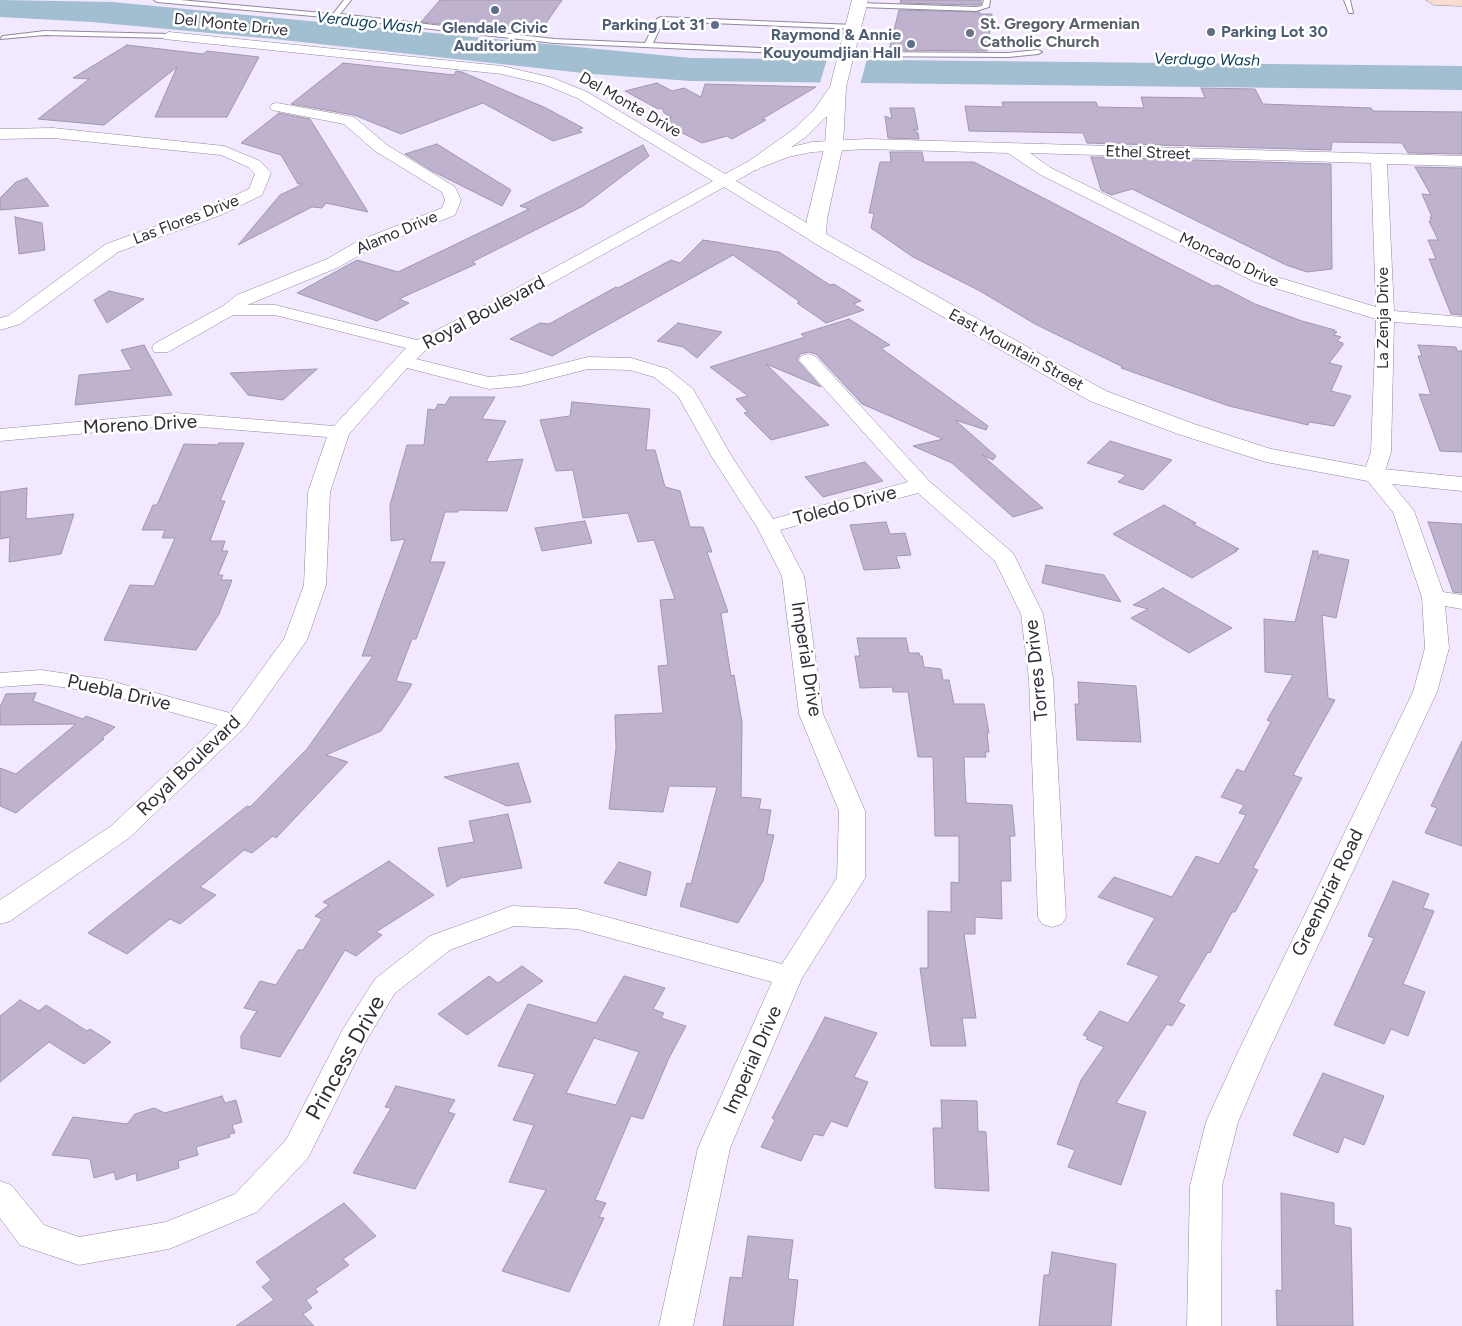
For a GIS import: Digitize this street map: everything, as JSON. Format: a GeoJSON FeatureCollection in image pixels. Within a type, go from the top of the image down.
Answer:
{"type":"FeatureCollection","features":[{"type":"Feature","properties":{"kind":"main road"},"geometry":{"type":"LineString","coordinates":[[1434,0],[1462,1]]}},
{"type":"Feature","properties":{"kind":"street"},"geometry":{"type":"LineString","coordinates":[[816,236],[816,219],[834,145],[838,87],[860,2]]}},
{"type":"Feature","properties":{"kind":"street","name":"Del Monte Drive"},"geometry":{"type":"LineString","coordinates":[[169,36],[502,70],[534,77],[582,95],[816,236]]}},
{"type":"Feature","properties":{"kind":"street"},"geometry":{"type":"LineString","coordinates":[[752,166],[800,133],[820,114],[838,87]]}},
{"type":"Feature","properties":{"kind":"street","name":"Alamo Drive"},"geometry":{"type":"LineString","coordinates":[[161,348],[229,310],[243,299],[333,263],[364,245],[422,224],[449,211],[453,200],[449,190],[428,175],[381,148],[363,130],[348,120],[276,107]]}},
{"type":"Feature","properties":{"kind":"street","name":"Las Flores Drive"},"geometry":{"type":"LineString","coordinates":[[0,134],[53,133],[224,150],[254,164],[263,174],[256,192],[215,211],[112,248],[14,320],[0,324]]}},
{"type":"Feature","properties":{"kind":"street","name":"Royal Boulevard"},"geometry":{"type":"LineString","coordinates":[[0,914],[120,832],[236,722],[295,640],[312,594],[315,585],[319,492],[339,432],[411,353],[752,166],[800,150],[834,145]]}},
{"type":"Feature","properties":{"kind":"street","name":"Ethel Street"},"geometry":{"type":"LineString","coordinates":[[834,145],[1462,161]]}},
{"type":"Feature","properties":{"kind":"street","name":"Moncado Drive"},"geometry":{"type":"LineString","coordinates":[[1013,149],[1045,171],[1261,278],[1385,316],[1462,322]]}},
{"type":"Feature","properties":{"kind":"street","name":"La Zenja Drive"},"geometry":{"type":"LineString","coordinates":[[1373,475],[1380,452],[1385,316],[1379,160]]}},
{"type":"Feature","properties":{"kind":"street","name":"East Mountain Street"},"geometry":{"type":"LineString","coordinates":[[816,236],[1098,396],[1186,429],[1266,455],[1373,475],[1462,484]]}},
{"type":"Feature","properties":{"kind":"street","name":"Alamo Drive"},"geometry":{"type":"LineString","coordinates":[[229,310],[275,310],[411,353]]}},
{"type":"Feature","properties":{"kind":"street","name":"Imperial Drive"},"geometry":{"type":"LineString","coordinates":[[411,353],[489,383],[521,380],[588,363],[631,364],[661,373],[686,392],[722,457],[768,527],[793,576],[811,714],[852,811],[850,878],[789,976],[714,1148],[676,1326]]}},
{"type":"Feature","properties":{"kind":"street","name":"Torres Drive"},"geometry":{"type":"LineString","coordinates":[[808,360],[922,485],[1005,558],[1032,614],[1041,679],[1052,917]]}},
{"type":"Feature","properties":{"kind":"street","name":"Moreno Drive"},"geometry":{"type":"LineString","coordinates":[[0,435],[176,419],[339,432]]}},
{"type":"Feature","properties":{"kind":"street","name":"Greenbriar Road"},"geometry":{"type":"LineString","coordinates":[[1204,1326],[1206,1186],[1222,1122],[1252,1052],[1425,692],[1438,648],[1433,597],[1403,510],[1373,475]]}},
{"type":"Feature","properties":{"kind":"street","name":"Toledo Drive"},"geometry":{"type":"LineString","coordinates":[[768,527],[922,485]]}},
{"type":"Feature","properties":{"kind":"street"},"geometry":{"type":"LineString","coordinates":[[1433,597],[1462,602]]}},
{"type":"Feature","properties":{"kind":"street","name":"Puebla Drive"},"geometry":{"type":"LineString","coordinates":[[0,680],[41,677],[102,686],[236,722]]}},
{"type":"Feature","properties":{"kind":"street","name":"Princess Drive"},"geometry":{"type":"LineString","coordinates":[[0,1194],[32,1235],[79,1251],[169,1235],[246,1203],[298,1149],[353,1037],[385,986],[440,943],[512,916],[577,919],[789,976]]}},
{"type":"Feature","properties":{"kind":"lane"},"geometry":{"type":"LineString","coordinates":[[157,0],[335,16],[554,41],[847,56],[1008,55],[1038,52]]}},
{"type":"Feature","properties":{"kind":"lane"},"geometry":{"type":"LineString","coordinates":[[335,16],[348,0]]}},
{"type":"Feature","properties":{"kind":"lane"},"geometry":{"type":"LineString","coordinates":[[860,2],[921,4],[979,9],[986,5],[987,0]]}},
{"type":"Feature","properties":{"kind":"lane"},"geometry":{"type":"LineString","coordinates":[[1347,0],[1352,12]]}},
{"type":"Feature","properties":{"kind":"lane"},"geometry":{"type":"LineString","coordinates":[[648,45],[661,19],[854,27]]}},
{"type":"Feature","properties":{"kind":"lane","name":"Del Monte Drive"},"geometry":{"type":"LineString","coordinates":[[3,38],[45,33],[169,36]]}},
{"type":"Feature","properties":{"kind":"water"},"geometry":{"type":"Polygon","coordinates":[[[0,0],[113,2],[691,58],[1462,66],[1462,90],[691,81],[592,74],[274,39],[92,22],[0,17],[0,0]]]}},
{"type":"Feature","properties":{"kind":"pier"},"geometry":{"type":"Polygon","coordinates":[[[827,59],[867,59],[860,85],[819,86],[827,59]]]}},
{"type":"Feature","properties":{"kind":"building","name":"Glendale Civic Auditorium"},"geometry":{"type":"Polygon","coordinates":[[[440,0],[562,0],[544,26],[521,24],[516,31],[421,22],[440,0]]]}},
{"type":"Feature","properties":{"kind":"building"},"geometry":{"type":"Polygon","coordinates":[[[901,0],[981,0],[981,4],[900,3],[901,0]]]}},
{"type":"Feature","properties":{"kind":"building","name":"St. Gregory Armenian Catholic Church"},"geometry":{"type":"Polygon","coordinates":[[[899,10],[992,14],[987,51],[889,50],[899,10]]]}},
{"type":"Feature","properties":{"kind":"building"},"geometry":{"type":"Polygon","coordinates":[[[127,45],[203,54],[207,51],[259,57],[227,117],[155,117],[177,67],[104,125],[38,119],[89,79],[73,78],[127,45]]]}},
{"type":"Feature","properties":{"kind":"building"},"geometry":{"type":"Polygon","coordinates":[[[343,63],[454,75],[456,71],[462,72],[546,108],[583,128],[578,130],[582,132],[553,141],[483,103],[401,134],[354,115],[291,104],[343,63]]]}},
{"type":"Feature","properties":{"kind":"building"},"geometry":{"type":"Polygon","coordinates":[[[657,83],[672,91],[684,88],[701,97],[705,84],[816,87],[762,119],[766,120],[732,139],[727,136],[702,143],[659,121],[672,117],[664,113],[662,108],[658,109],[625,91],[657,83]]]}},
{"type":"Feature","properties":{"kind":"building"},"geometry":{"type":"Polygon","coordinates":[[[1201,88],[1255,89],[1263,104],[1371,108],[1373,111],[1462,112],[1462,154],[1408,153],[1402,143],[1332,142],[1331,150],[1087,143],[1083,133],[969,131],[965,106],[1003,107],[1002,102],[1096,102],[1098,107],[1144,108],[1141,97],[1205,98],[1201,88]]]}},
{"type":"Feature","properties":{"kind":"building"},"geometry":{"type":"Polygon","coordinates":[[[890,108],[914,108],[918,130],[913,130],[918,133],[919,139],[888,138],[885,116],[892,119],[890,108]]]}},
{"type":"Feature","properties":{"kind":"building"},"geometry":{"type":"Polygon","coordinates":[[[279,113],[310,119],[368,212],[326,203],[322,208],[312,207],[238,245],[280,195],[303,184],[298,184],[281,155],[241,143],[279,113]]]}},
{"type":"Feature","properties":{"kind":"building"},"geometry":{"type":"Polygon","coordinates":[[[437,144],[511,190],[502,206],[432,171],[405,154],[437,144]]]}},
{"type":"Feature","properties":{"kind":"building"},"geometry":{"type":"Polygon","coordinates":[[[643,145],[649,156],[583,206],[472,262],[476,264],[399,299],[409,303],[377,321],[297,293],[357,260],[398,272],[529,209],[520,206],[643,145]]]}},
{"type":"Feature","properties":{"kind":"building"},"geometry":{"type":"Polygon","coordinates":[[[890,152],[922,152],[924,162],[974,162],[1213,286],[1218,285],[1255,304],[1302,321],[1335,330],[1337,332],[1334,335],[1341,337],[1337,341],[1343,343],[1343,345],[1329,363],[1342,366],[1331,391],[1351,396],[1334,426],[1309,422],[1308,425],[1229,406],[1121,368],[1123,367],[1035,324],[980,291],[913,257],[871,228],[874,213],[869,213],[880,162],[891,162],[890,152]]]}},
{"type":"Feature","properties":{"kind":"building"},"geometry":{"type":"Polygon","coordinates":[[[1091,157],[1331,164],[1332,269],[1307,272],[1286,265],[1132,189],[1111,195],[1101,190],[1091,157]]]}},
{"type":"Feature","properties":{"kind":"building"},"geometry":{"type":"Polygon","coordinates":[[[1415,167],[1462,168],[1462,315],[1451,314],[1429,259],[1436,259],[1428,240],[1438,240],[1429,221],[1431,221],[1430,217],[1432,217],[1422,194],[1431,195],[1415,167]]]}},
{"type":"Feature","properties":{"kind":"building"},"geometry":{"type":"Polygon","coordinates":[[[27,178],[49,206],[0,210],[0,198],[16,182],[27,178]]]}},
{"type":"Feature","properties":{"kind":"building"},"geometry":{"type":"Polygon","coordinates":[[[15,217],[42,223],[45,250],[19,254],[15,217]]]}},
{"type":"Feature","properties":{"kind":"building"},"geometry":{"type":"Polygon","coordinates":[[[703,240],[779,252],[830,285],[834,284],[861,301],[853,304],[864,310],[826,323],[797,303],[800,302],[733,255],[552,356],[510,339],[540,323],[549,324],[616,287],[618,288],[671,260],[680,263],[703,240]]]}},
{"type":"Feature","properties":{"kind":"building"},"geometry":{"type":"Polygon","coordinates":[[[109,291],[144,299],[107,323],[94,300],[109,291]]]}},
{"type":"Feature","properties":{"kind":"building"},"geometry":{"type":"Polygon","coordinates":[[[849,319],[890,345],[881,348],[988,426],[986,430],[955,420],[996,456],[993,460],[982,455],[1043,508],[1013,517],[952,463],[913,446],[943,439],[862,404],[816,354],[809,352],[800,354],[797,360],[821,387],[766,364],[829,425],[771,440],[744,413],[748,412],[736,399],[748,396],[710,367],[805,337],[801,334],[849,319]]]}},
{"type":"Feature","properties":{"kind":"building"},"geometry":{"type":"Polygon","coordinates":[[[678,323],[722,332],[697,358],[683,347],[657,341],[678,323]]]}},
{"type":"Feature","properties":{"kind":"building"},"geometry":{"type":"Polygon","coordinates":[[[144,345],[172,395],[75,405],[79,375],[132,370],[121,350],[144,345]]]}},
{"type":"Feature","properties":{"kind":"building"},"geometry":{"type":"Polygon","coordinates":[[[1418,345],[1456,347],[1457,351],[1462,351],[1462,452],[1440,451],[1419,394],[1431,395],[1418,356],[1422,356],[1418,345]]]}},
{"type":"Feature","properties":{"kind":"building"},"geometry":{"type":"Polygon","coordinates":[[[317,369],[283,400],[248,395],[230,373],[317,369]]]}},
{"type":"Feature","properties":{"kind":"building"},"geometry":{"type":"Polygon","coordinates":[[[450,397],[495,397],[482,419],[506,421],[486,462],[523,459],[507,511],[459,510],[458,512],[445,512],[430,562],[445,562],[416,639],[412,639],[396,681],[412,684],[401,702],[381,731],[326,755],[348,762],[276,838],[273,836],[252,853],[244,850],[200,887],[216,895],[180,924],[170,919],[127,954],[88,933],[247,806],[250,807],[307,749],[373,656],[362,656],[405,539],[391,541],[390,505],[407,445],[424,445],[428,409],[435,410],[438,404],[445,405],[450,397]]]}},
{"type":"Feature","properties":{"kind":"building"},"geometry":{"type":"Polygon","coordinates":[[[572,402],[650,409],[646,450],[655,450],[665,487],[680,491],[690,527],[703,527],[712,552],[707,552],[728,612],[721,613],[731,676],[734,675],[742,722],[741,797],[761,799],[759,809],[771,810],[767,834],[774,835],[763,881],[738,923],[680,906],[687,883],[691,884],[717,787],[669,786],[663,812],[609,809],[616,748],[615,715],[663,713],[658,666],[668,665],[660,600],[675,599],[654,540],[638,542],[628,513],[583,518],[573,470],[556,471],[540,420],[570,416],[572,402]]]}},
{"type":"Feature","properties":{"kind":"building"},"geometry":{"type":"Polygon","coordinates":[[[1110,441],[1172,460],[1143,490],[1118,482],[1126,475],[1087,463],[1110,441]]]}},
{"type":"Feature","properties":{"kind":"building"},"geometry":{"type":"Polygon","coordinates":[[[219,443],[244,443],[220,501],[225,501],[210,541],[225,541],[222,551],[228,551],[218,575],[223,575],[221,580],[232,580],[219,614],[196,650],[104,640],[130,585],[154,586],[175,538],[162,538],[165,530],[142,530],[153,505],[157,505],[184,444],[218,445],[219,443]]]}},
{"type":"Feature","properties":{"kind":"building"},"geometry":{"type":"Polygon","coordinates":[[[865,462],[883,481],[823,497],[805,477],[865,462]]]}},
{"type":"Feature","properties":{"kind":"building"},"geometry":{"type":"Polygon","coordinates":[[[27,488],[26,519],[74,514],[61,554],[9,562],[10,537],[0,539],[0,492],[27,488]]]}},
{"type":"Feature","properties":{"kind":"building"},"geometry":{"type":"Polygon","coordinates":[[[1164,505],[1196,523],[1193,524],[1239,549],[1192,578],[1113,534],[1164,505]]]}},
{"type":"Feature","properties":{"kind":"building"},"geometry":{"type":"Polygon","coordinates":[[[585,521],[592,543],[542,551],[535,528],[585,521]]]}},
{"type":"Feature","properties":{"kind":"building"},"geometry":{"type":"Polygon","coordinates":[[[886,522],[890,534],[905,533],[911,555],[896,556],[900,568],[864,570],[850,525],[886,522]]]}},
{"type":"Feature","properties":{"kind":"building"},"geometry":{"type":"Polygon","coordinates":[[[1428,522],[1462,524],[1462,593],[1453,592],[1428,522]]]}},
{"type":"Feature","properties":{"kind":"building"},"geometry":{"type":"Polygon","coordinates":[[[1313,551],[1318,551],[1318,559],[1320,554],[1349,560],[1336,618],[1322,615],[1328,698],[1335,700],[1293,775],[1302,778],[1253,868],[1258,870],[1235,912],[1232,912],[1210,953],[1208,952],[1178,1002],[1185,1005],[1172,1026],[1167,1024],[1116,1103],[1146,1112],[1121,1185],[1068,1167],[1075,1150],[1057,1144],[1081,1080],[1104,1047],[1086,1039],[1088,1037],[1083,1035],[1100,1011],[1128,1023],[1159,976],[1127,964],[1155,918],[1098,897],[1114,877],[1172,897],[1196,856],[1219,864],[1246,815],[1239,813],[1244,805],[1221,797],[1237,769],[1244,772],[1271,722],[1267,720],[1293,675],[1265,672],[1264,619],[1295,622],[1313,551]]]}},
{"type":"Feature","properties":{"kind":"building"},"geometry":{"type":"Polygon","coordinates":[[[1046,565],[1104,575],[1121,602],[1042,583],[1046,565]]]}},
{"type":"Feature","properties":{"kind":"building"},"geometry":{"type":"Polygon","coordinates":[[[1163,588],[1232,628],[1189,653],[1131,618],[1148,609],[1133,605],[1163,588]]]}},
{"type":"Feature","properties":{"kind":"building"},"geometry":{"type":"Polygon","coordinates":[[[857,638],[906,638],[909,653],[919,653],[922,656],[924,667],[941,669],[943,680],[949,680],[954,704],[984,704],[989,733],[987,733],[989,752],[985,752],[986,757],[964,757],[966,803],[1012,805],[1015,836],[1010,836],[1011,881],[1001,881],[1002,919],[975,917],[975,934],[964,934],[976,1018],[962,1018],[966,1046],[931,1046],[920,968],[928,968],[928,911],[951,912],[951,882],[959,883],[959,836],[935,836],[933,757],[918,757],[908,692],[893,692],[892,687],[860,688],[855,656],[860,656],[857,638]]]}},
{"type":"Feature","properties":{"kind":"building"},"geometry":{"type":"Polygon","coordinates":[[[1078,682],[1136,686],[1141,742],[1077,740],[1075,704],[1079,704],[1078,682]]]}},
{"type":"Feature","properties":{"kind":"building"},"geometry":{"type":"Polygon","coordinates":[[[36,693],[33,701],[83,719],[86,716],[115,727],[102,738],[104,739],[16,813],[0,806],[0,768],[16,774],[76,724],[0,725],[0,707],[6,694],[36,693]]]}},
{"type":"Feature","properties":{"kind":"building"},"geometry":{"type":"Polygon","coordinates":[[[1462,741],[1462,846],[1425,833],[1437,808],[1431,806],[1462,741]]]}},
{"type":"Feature","properties":{"kind":"building"},"geometry":{"type":"Polygon","coordinates":[[[518,763],[531,802],[507,806],[444,777],[518,763]]]}},
{"type":"Feature","properties":{"kind":"building"},"geometry":{"type":"Polygon","coordinates":[[[508,814],[522,868],[461,878],[447,887],[438,848],[474,842],[469,821],[508,814]]]}},
{"type":"Feature","properties":{"kind":"building"},"geometry":{"type":"Polygon","coordinates":[[[389,861],[434,895],[376,932],[382,935],[356,956],[345,950],[280,1057],[241,1048],[241,1036],[257,1011],[244,1008],[260,981],[276,985],[298,950],[303,950],[322,919],[315,916],[329,905],[323,902],[389,861]]]}},
{"type":"Feature","properties":{"kind":"building"},"geometry":{"type":"Polygon","coordinates":[[[619,862],[651,872],[646,896],[604,883],[619,862]]]}},
{"type":"Feature","properties":{"kind":"building"},"geometry":{"type":"Polygon","coordinates":[[[1393,881],[1429,894],[1423,908],[1434,911],[1403,984],[1425,992],[1408,1036],[1391,1029],[1384,1044],[1334,1025],[1374,938],[1368,936],[1393,881]]]}},
{"type":"Feature","properties":{"kind":"building"},"geometry":{"type":"Polygon","coordinates":[[[522,966],[543,981],[467,1035],[438,1014],[489,976],[498,983],[522,966]]]}},
{"type":"Feature","properties":{"kind":"building"},"geometry":{"type":"Polygon","coordinates":[[[624,976],[665,988],[653,1009],[664,1013],[661,1018],[686,1026],[669,1058],[643,1119],[631,1116],[595,1200],[606,1203],[599,1217],[604,1218],[569,1292],[502,1271],[546,1190],[509,1182],[534,1125],[513,1120],[535,1074],[498,1066],[528,1004],[596,1023],[624,976]],[[594,1038],[566,1093],[616,1105],[639,1052],[594,1038]]]}},
{"type":"Feature","properties":{"kind":"building"},"geometry":{"type":"Polygon","coordinates":[[[20,1000],[39,1011],[46,1005],[87,1031],[90,1029],[111,1042],[84,1064],[49,1042],[0,1082],[0,1016],[20,1000]]]}},
{"type":"Feature","properties":{"kind":"building"},"geometry":{"type":"Polygon","coordinates":[[[825,1017],[877,1033],[854,1077],[868,1082],[847,1127],[831,1121],[823,1136],[814,1134],[801,1161],[761,1147],[775,1120],[772,1118],[825,1017]]]}},
{"type":"Feature","properties":{"kind":"building"},"geometry":{"type":"Polygon","coordinates":[[[1323,1073],[1384,1096],[1364,1145],[1344,1137],[1338,1153],[1293,1135],[1323,1073]]]}},
{"type":"Feature","properties":{"kind":"building"},"geometry":{"type":"Polygon","coordinates":[[[396,1086],[455,1100],[448,1112],[455,1114],[415,1189],[353,1173],[391,1108],[385,1107],[396,1086]]]}},
{"type":"Feature","properties":{"kind":"building"},"geometry":{"type":"Polygon","coordinates":[[[222,1096],[225,1103],[236,1100],[242,1122],[232,1125],[235,1133],[229,1134],[230,1137],[196,1147],[198,1155],[178,1161],[179,1168],[137,1181],[136,1173],[116,1180],[114,1172],[94,1178],[90,1159],[52,1155],[73,1117],[127,1124],[135,1114],[154,1108],[165,1113],[222,1096]]]}},
{"type":"Feature","properties":{"kind":"building"},"geometry":{"type":"Polygon","coordinates":[[[941,1100],[977,1101],[978,1131],[986,1132],[989,1191],[935,1188],[933,1128],[942,1128],[941,1100]]]}},
{"type":"Feature","properties":{"kind":"building"},"geometry":{"type":"Polygon","coordinates":[[[1281,1193],[1334,1203],[1334,1225],[1351,1228],[1353,1326],[1277,1326],[1276,1290],[1282,1291],[1281,1193]]]}},
{"type":"Feature","properties":{"kind":"building"},"geometry":{"type":"Polygon","coordinates":[[[344,1203],[376,1236],[343,1259],[349,1265],[315,1289],[318,1292],[306,1300],[312,1308],[303,1314],[314,1326],[236,1326],[274,1300],[262,1287],[271,1280],[256,1262],[344,1203]]]}},
{"type":"Feature","properties":{"kind":"building"},"geometry":{"type":"Polygon","coordinates":[[[748,1236],[793,1240],[788,1279],[798,1280],[793,1326],[723,1326],[730,1277],[742,1278],[748,1236]]]}},
{"type":"Feature","properties":{"kind":"building"},"geometry":{"type":"Polygon","coordinates":[[[1052,1252],[1116,1264],[1111,1326],[1039,1326],[1044,1275],[1049,1275],[1052,1252]]]}},
{"type":"Feature","properties":{"kind":"place","name":"Glendale Civic Auditorium"},"geometry":{"type":"Point","coordinates":[495,10]}},
{"type":"Feature","properties":{"kind":"place","name":"Parking Lot 31"},"geometry":{"type":"Point","coordinates":[715,25]}},
{"type":"Feature","properties":{"kind":"place","name":"Parking Lot 30"},"geometry":{"type":"Point","coordinates":[1211,32]}},
{"type":"Feature","properties":{"kind":"place","name":"St. Gregory Armenian Catholic Church"},"geometry":{"type":"Point","coordinates":[970,33]}},
{"type":"Feature","properties":{"kind":"place","name":"Raymond & Annie Kouyoumdjian Hall"},"geometry":{"type":"Point","coordinates":[911,44]}},
{"type":"Feature","properties":{"kind":"water label","name":"Verdugo Wash"},"geometry":{"type":"Point","coordinates":[369,23]}},
{"type":"Feature","properties":{"kind":"water label","name":"Verdugo Wash"},"geometry":{"type":"Point","coordinates":[1207,60]}}]}
